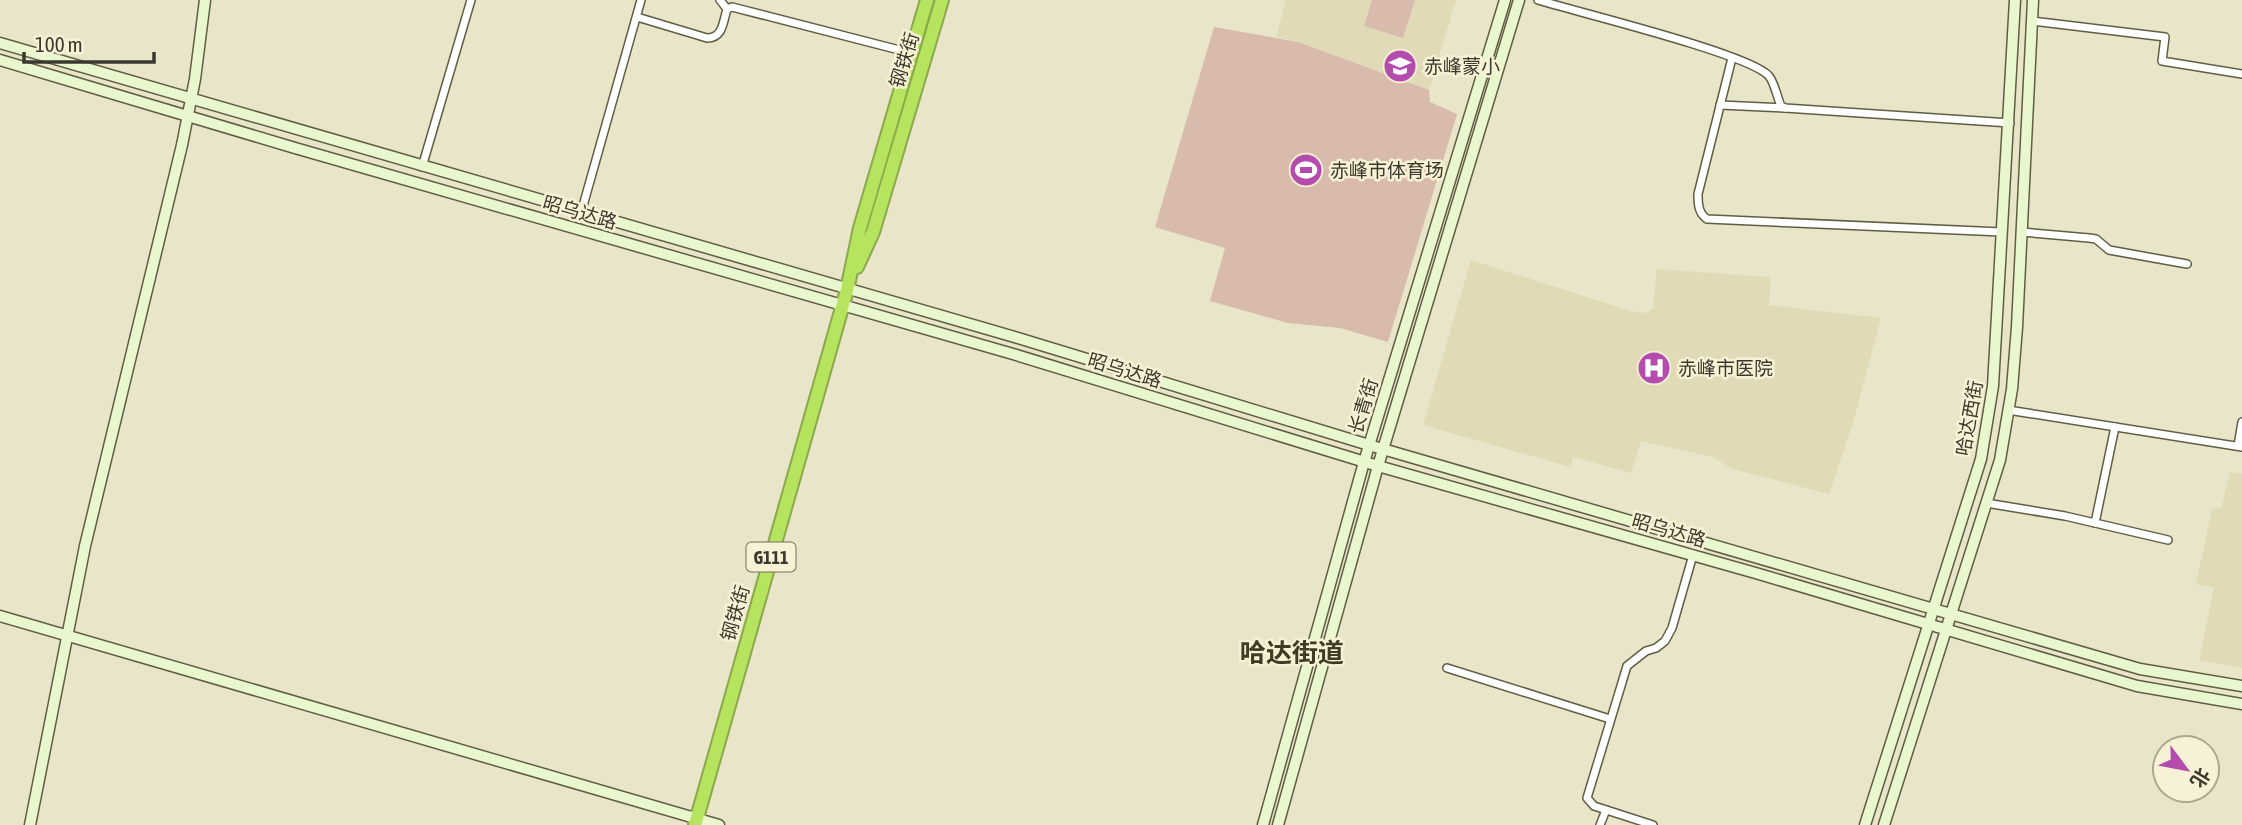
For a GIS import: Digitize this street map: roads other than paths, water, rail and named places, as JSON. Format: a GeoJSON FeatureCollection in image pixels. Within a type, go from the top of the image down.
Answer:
{"type":"FeatureCollection","features":[{"type":"Feature","properties":{"kind":"highway","name":"钢铁街"},"geometry":{"type":"LineString","coordinates":[[696,822],[847,290],[860,228],[927,0]]}},
{"type":"Feature","properties":{"kind":"highway","name":"钢铁街"},"geometry":{"type":"LineString","coordinates":[[847,290],[873,232],[942,0]]}},
{"type":"Feature","properties":{"kind":"main road"},"geometry":{"type":"LineString","coordinates":[[30,825],[85,546],[188,115],[205,0]]}},
{"type":"Feature","properties":{"kind":"main road","name":"长青街"},"geometry":{"type":"LineString","coordinates":[[1263,825],[1364,462],[1505,0]]}},
{"type":"Feature","properties":{"kind":"main road","name":"长青街"},"geometry":{"type":"LineString","coordinates":[[1278,825],[1378,466],[1519,0]]}},
{"type":"Feature","properties":{"kind":"main road","name":"哈达西街"},"geometry":{"type":"LineString","coordinates":[[1865,825],[1981,459],[1993,386],[2015,0]]}},
{"type":"Feature","properties":{"kind":"main road","name":"哈达西街"},"geometry":{"type":"LineString","coordinates":[[1884,825],[2000,460],[2017,327],[2033,0]]}},
{"type":"Feature","properties":{"kind":"main road","name":"昭乌达路"},"geometry":{"type":"LineString","coordinates":[[0,43],[1018,338],[1369,445],[2140,670],[2242,686]]}},
{"type":"Feature","properties":{"kind":"main road","name":"昭乌达路"},"geometry":{"type":"LineString","coordinates":[[0,60],[1013,354],[1364,462],[1693,555],[2137,686],[2242,704]]}},
{"type":"Feature","properties":{"kind":"main road"},"geometry":{"type":"LineString","coordinates":[[0,616],[696,822],[719,825]]}},
{"type":"Feature","properties":{"kind":"street"},"geometry":{"type":"LineString","coordinates":[[422,167],[471,0]]}},
{"type":"Feature","properties":{"kind":"street"},"geometry":{"type":"LineString","coordinates":[[581,213],[641,0]]}},
{"type":"Feature","properties":{"kind":"street"},"geometry":{"type":"LineString","coordinates":[[720,0],[727,9]]}},
{"type":"Feature","properties":{"kind":"street"},"geometry":{"type":"LineString","coordinates":[[1538,0],[1756,67],[1768,76],[1781,106],[1785,108]]}},
{"type":"Feature","properties":{"kind":"street"},"geometry":{"type":"LineString","coordinates":[[727,9],[732,7],[911,53]]}},
{"type":"Feature","properties":{"kind":"street"},"geometry":{"type":"LineString","coordinates":[[637,17],[715,38],[720,34],[727,9]]}},
{"type":"Feature","properties":{"kind":"street"},"geometry":{"type":"LineString","coordinates":[[2032,21],[2165,37],[2162,61],[2242,74]]}},
{"type":"Feature","properties":{"kind":"street"},"geometry":{"type":"LineString","coordinates":[[1732,58],[1698,194],[1702,216],[1707,219],[2003,232]]}},
{"type":"Feature","properties":{"kind":"street"},"geometry":{"type":"LineString","coordinates":[[1720,105],[2010,123]]}},
{"type":"Feature","properties":{"kind":"street"},"geometry":{"type":"LineString","coordinates":[[2022,232],[2089,237],[2096,239],[2109,250],[2187,264]]}},
{"type":"Feature","properties":{"kind":"street"},"geometry":{"type":"LineString","coordinates":[[2008,410],[2240,446],[2242,422]]}},
{"type":"Feature","properties":{"kind":"street"},"geometry":{"type":"LineString","coordinates":[[2095,523],[2115,427]]}},
{"type":"Feature","properties":{"kind":"street"},"geometry":{"type":"LineString","coordinates":[[1986,503],[2095,523],[2168,540]]}},
{"type":"Feature","properties":{"kind":"street"},"geometry":{"type":"LineString","coordinates":[[1653,825],[1594,806],[1587,798],[1627,666],[1665,641],[1672,628],[1693,555]]}},
{"type":"Feature","properties":{"kind":"street"},"geometry":{"type":"LineString","coordinates":[[1447,668],[1610,719]]}},
{"type":"Feature","properties":{"kind":"street"},"geometry":{"type":"LineString","coordinates":[[1600,825],[1606,810]]}},
{"type":"Feature","properties":{"kind":"place","name":"赤峰蒙小"},"geometry":{"type":"Point","coordinates":[1400,66]}},
{"type":"Feature","properties":{"kind":"place","name":"赤峰市体育场"},"geometry":{"type":"Point","coordinates":[1306,170]}},
{"type":"Feature","properties":{"kind":"place","name":"赤峰市医院"},"geometry":{"type":"Point","coordinates":[1654,368]}},
{"type":"Feature","properties":{"kind":"district","name":"哈达街道"},"geometry":{"type":"Point","coordinates":[1292,653]}}]}
